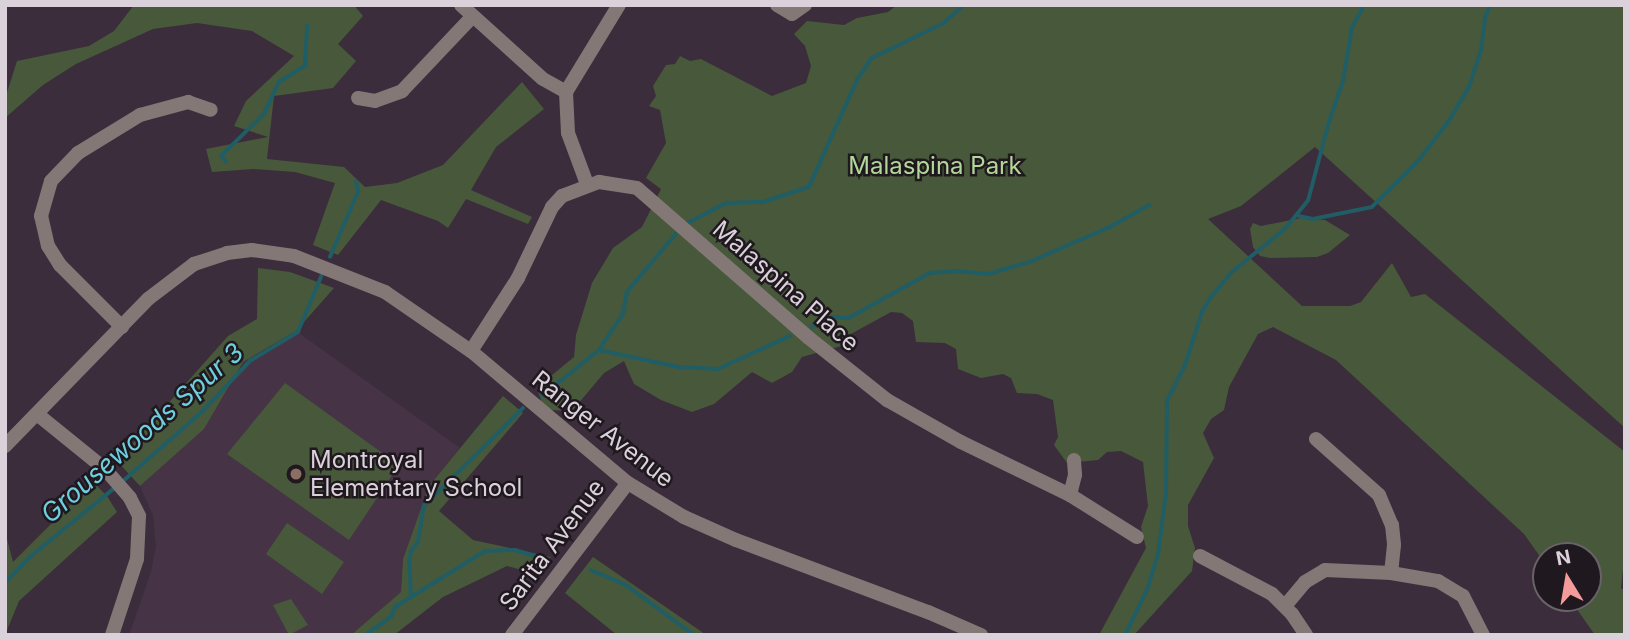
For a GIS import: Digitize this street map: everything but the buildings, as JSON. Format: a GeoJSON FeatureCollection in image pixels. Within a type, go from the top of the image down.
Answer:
{"type":"FeatureCollection","features":[{"type":"Feature","properties":{"kind":"street"},"geometry":{"type":"LineString","coordinates":[[461,5],[543,79],[566,92]]}},
{"type":"Feature","properties":{"kind":"street"},"geometry":{"type":"LineString","coordinates":[[587,184],[568,133],[566,92],[619,5]]}},
{"type":"Feature","properties":{"kind":"street"},"geometry":{"type":"LineString","coordinates":[[777,5],[786,13],[792,14],[805,5]]}},
{"type":"Feature","properties":{"kind":"street"},"geometry":{"type":"LineString","coordinates":[[358,98],[375,101],[402,91],[472,17]]}},
{"type":"Feature","properties":{"kind":"street"},"geometry":{"type":"LineString","coordinates":[[122,327],[60,265],[48,246],[41,216],[51,181],[78,153],[140,116],[188,102],[211,110]]}},
{"type":"Feature","properties":{"kind":"street","name":"Malaspina Place"},"geometry":{"type":"LineString","coordinates":[[471,351],[518,278],[552,207],[562,196],[587,184],[618,182],[637,188],[809,338],[887,400],[961,442],[1070,495],[1137,537]]}},
{"type":"Feature","properties":{"kind":"street","name":"Ranger Avenue"},"geometry":{"type":"LineString","coordinates":[[5,446],[168,281],[194,264],[227,253],[252,250],[295,256],[385,292],[471,351],[628,483],[684,517],[736,540],[928,612],[981,635]]}},
{"type":"Feature","properties":{"kind":"street"},"geometry":{"type":"LineString","coordinates":[[37,414],[105,469],[130,498],[139,516],[137,559],[112,635]]}},
{"type":"Feature","properties":{"kind":"street"},"geometry":{"type":"LineString","coordinates":[[1316,439],[1379,495],[1392,525],[1394,545],[1391,573]]}},
{"type":"Feature","properties":{"kind":"street"},"geometry":{"type":"LineString","coordinates":[[1070,495],[1075,475],[1074,460]]}},
{"type":"Feature","properties":{"kind":"street","name":"Sarita Avenue"},"geometry":{"type":"LineString","coordinates":[[512,635],[628,483]]}},
{"type":"Feature","properties":{"kind":"street"},"geometry":{"type":"LineString","coordinates":[[1200,556],[1254,582],[1285,606],[1306,635]]}},
{"type":"Feature","properties":{"kind":"street"},"geometry":{"type":"LineString","coordinates":[[1285,606],[1305,582],[1325,570],[1391,573],[1438,581],[1463,596],[1483,635]]}},
{"type":"Feature","properties":{"kind":"shaded area","name":"Montroyal Elementary School"},"geometry":{"type":"Polygon","coordinates":[[[296,331],[460,448],[429,486],[403,559],[401,592],[351,635],[129,635],[151,572],[156,546],[153,515],[140,486],[204,429],[243,362],[296,331]]]}},
{"type":"Feature","properties":{"kind":"green space"},"geometry":{"type":"Polygon","coordinates":[[[134,5],[354,5],[363,16],[338,44],[356,61],[333,88],[274,96],[267,159],[344,167],[365,187],[397,183],[443,165],[522,82],[544,109],[496,147],[471,190],[532,217],[528,224],[466,199],[448,228],[438,221],[381,200],[338,255],[313,245],[335,183],[295,172],[253,169],[212,172],[206,149],[268,137],[234,126],[246,101],[294,56],[252,31],[197,23],[153,29],[76,64],[43,85],[5,118],[5,99],[17,61],[89,46],[114,31],[134,5]]]}},
{"type":"Feature","properties":{"kind":"green space","name":"Malaspina Park"},"geometry":{"type":"Polygon","coordinates":[[[897,5],[1625,5],[1625,428],[1315,147],[1241,206],[1208,219],[1302,306],[1350,306],[1361,302],[1392,263],[1411,297],[1425,294],[1625,452],[1625,550],[1621,588],[1625,591],[1625,635],[1595,635],[1579,612],[1602,612],[1602,542],[1532,542],[1532,545],[1524,534],[1336,360],[1273,327],[1258,334],[1229,387],[1224,410],[1211,419],[1203,433],[1214,458],[1188,505],[1188,526],[1195,548],[1192,571],[1134,635],[1099,635],[1146,548],[1141,527],[1148,506],[1143,462],[1121,451],[1107,452],[1098,460],[1067,463],[1054,445],[1058,437],[1053,400],[1037,394],[1017,393],[1011,378],[1003,374],[981,378],[958,369],[956,349],[945,343],[916,342],[913,321],[902,313],[891,312],[849,335],[845,345],[802,357],[792,372],[772,383],[752,372],[714,404],[692,412],[661,400],[634,384],[624,361],[604,373],[572,411],[551,410],[542,404],[538,391],[546,380],[574,357],[576,335],[592,283],[613,248],[642,227],[661,189],[646,178],[666,143],[660,110],[649,106],[656,96],[653,86],[666,65],[675,64],[680,56],[690,61],[701,59],[772,96],[806,83],[811,66],[805,46],[794,34],[807,21],[844,25],[857,18],[888,12],[897,5]]]}},
{"type":"Feature","properties":{"kind":"green space"},"geometry":{"type":"Polygon","coordinates":[[[1301,218],[1325,220],[1350,235],[1328,253],[1317,257],[1270,258],[1260,256],[1253,247],[1250,229],[1253,223],[1261,226],[1301,218]]]}},
{"type":"Feature","properties":{"kind":"green space"},"geometry":{"type":"Polygon","coordinates":[[[258,268],[290,272],[334,288],[296,331],[243,362],[204,429],[140,486],[117,461],[228,336],[257,319],[258,268]]]}},
{"type":"Feature","properties":{"kind":"green space"},"geometry":{"type":"Polygon","coordinates":[[[285,383],[399,465],[349,540],[227,454],[285,383]]]}},
{"type":"Feature","properties":{"kind":"green space"},"geometry":{"type":"Polygon","coordinates":[[[503,396],[523,413],[439,511],[473,540],[551,557],[537,574],[507,566],[443,597],[394,635],[351,635],[401,592],[403,559],[429,486],[503,396]]]}},
{"type":"Feature","properties":{"kind":"green space"},"geometry":{"type":"Polygon","coordinates":[[[93,482],[107,496],[117,512],[19,601],[5,635],[5,531],[13,562],[93,482]]]}},
{"type":"Feature","properties":{"kind":"green space"},"geometry":{"type":"Polygon","coordinates":[[[287,523],[344,562],[322,594],[266,554],[287,523]]]}},
{"type":"Feature","properties":{"kind":"green space"},"geometry":{"type":"Polygon","coordinates":[[[593,557],[706,635],[617,635],[565,593],[593,557]]]}},
{"type":"Feature","properties":{"kind":"green space"},"geometry":{"type":"Polygon","coordinates":[[[291,599],[308,625],[289,635],[273,605],[291,599]]]}},
{"type":"Feature","properties":{"kind":"waterway"},"geometry":{"type":"LineString","coordinates":[[686,224],[726,203],[763,202],[809,187],[857,80],[872,58],[944,23],[964,5]]}},
{"type":"Feature","properties":{"kind":"waterway"},"geometry":{"type":"LineString","coordinates":[[1125,635],[1147,590],[1158,554],[1166,493],[1167,401],[1185,365],[1202,312],[1211,297],[1232,272],[1285,229],[1308,201],[1343,81],[1352,28],[1364,5]]}},
{"type":"Feature","properties":{"kind":"waterway"},"geometry":{"type":"LineString","coordinates":[[1299,216],[1313,219],[1372,207],[1417,162],[1447,124],[1469,87],[1481,51],[1485,18],[1490,5]]}},
{"type":"Feature","properties":{"kind":"waterway"},"geometry":{"type":"LineString","coordinates":[[226,162],[221,156],[264,114],[279,82],[305,66],[307,26]]}},
{"type":"Feature","properties":{"kind":"waterway"},"geometry":{"type":"LineString","coordinates":[[330,257],[358,192],[356,182]]}},
{"type":"Feature","properties":{"kind":"waterway"},"geometry":{"type":"LineString","coordinates":[[812,327],[833,317],[849,318],[930,273],[956,271],[989,274],[1032,261],[1110,227],[1149,205]]}},
{"type":"Feature","properties":{"kind":"waterway"},"geometry":{"type":"LineString","coordinates":[[542,396],[599,350],[623,314],[627,292],[680,229]]}},
{"type":"Feature","properties":{"kind":"waterway","name":"Grousewoods Spur 3"},"geometry":{"type":"LineString","coordinates":[[122,482],[203,411],[250,361],[298,332],[321,277]]}},
{"type":"Feature","properties":{"kind":"waterway"},"geometry":{"type":"LineString","coordinates":[[599,350],[678,367],[718,369],[790,336]]}},
{"type":"Feature","properties":{"kind":"waterway"},"geometry":{"type":"LineString","coordinates":[[411,596],[409,562],[411,551],[418,542],[424,506],[523,408]]}},
{"type":"Feature","properties":{"kind":"waterway","name":"Grousewoods Spur 3"},"geometry":{"type":"LineString","coordinates":[[5,583],[31,556],[116,487]]}},
{"type":"Feature","properties":{"kind":"waterway"},"geometry":{"type":"LineString","coordinates":[[366,635],[391,617],[395,607],[485,551],[515,550],[539,557]]}},
{"type":"Feature","properties":{"kind":"waterway"},"geometry":{"type":"LineString","coordinates":[[591,570],[626,585],[694,635]]}},
{"type":"Feature","properties":{"kind":"place","name":"Montroyal Elementary School"},"geometry":{"type":"Point","coordinates":[296,474]}}]}
